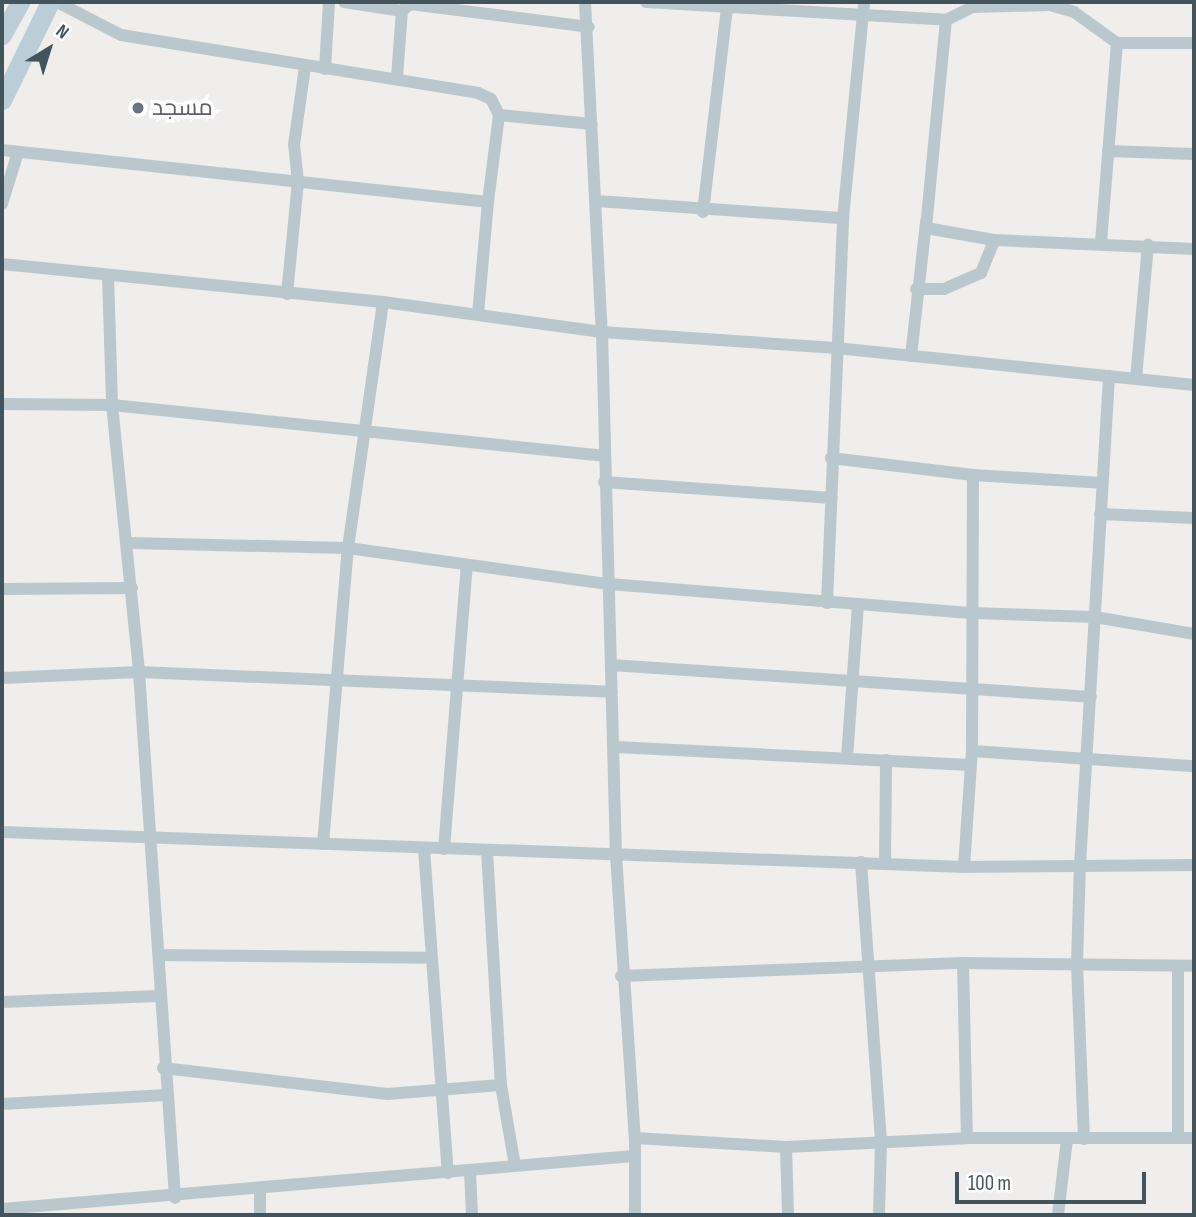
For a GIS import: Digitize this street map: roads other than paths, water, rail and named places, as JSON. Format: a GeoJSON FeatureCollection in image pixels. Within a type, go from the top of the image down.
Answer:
{"type":"FeatureCollection","features":[{"type":"Feature","properties":{"kind":"main road"},"geometry":{"type":"LineString","coordinates":[[2,35],[20,2]]}},
{"type":"Feature","properties":{"kind":"main road"},"geometry":{"type":"LineString","coordinates":[[2,100],[50,2]]}},
{"type":"Feature","properties":{"kind":"street"},"geometry":{"type":"LineString","coordinates":[[57,2],[121,35],[305,67],[397,77],[478,93],[491,99],[499,115],[478,313]]}},
{"type":"Feature","properties":{"kind":"street"},"geometry":{"type":"LineString","coordinates":[[325,69],[330,2]]}},
{"type":"Feature","properties":{"kind":"street"},"geometry":{"type":"LineString","coordinates":[[344,2],[402,11]]}},
{"type":"Feature","properties":{"kind":"street"},"geometry":{"type":"LineString","coordinates":[[585,2],[589,27],[602,332],[603,456],[615,747],[616,855],[621,976],[635,1138],[635,1215]]}},
{"type":"Feature","properties":{"kind":"street"},"geometry":{"type":"LineString","coordinates":[[646,2],[946,20],[974,4],[1050,5],[1074,12],[1117,43],[1194,43]]}},
{"type":"Feature","properties":{"kind":"street"},"geometry":{"type":"LineString","coordinates":[[827,603],[843,218],[864,2]]}},
{"type":"Feature","properties":{"kind":"street"},"geometry":{"type":"LineString","coordinates":[[397,77],[402,11],[410,4],[589,27]]}},
{"type":"Feature","properties":{"kind":"street"},"geometry":{"type":"LineString","coordinates":[[704,212],[727,8]]}},
{"type":"Feature","properties":{"kind":"street"},"geometry":{"type":"LineString","coordinates":[[911,356],[946,20]]}},
{"type":"Feature","properties":{"kind":"street"},"geometry":{"type":"LineString","coordinates":[[1101,242],[1117,43]]}},
{"type":"Feature","properties":{"kind":"street"},"geometry":{"type":"LineString","coordinates":[[287,294],[298,182],[294,145],[305,67]]}},
{"type":"Feature","properties":{"kind":"street"},"geometry":{"type":"LineString","coordinates":[[499,115],[592,124]]}},
{"type":"Feature","properties":{"kind":"street"},"geometry":{"type":"LineString","coordinates":[[2,150],[488,202]]}},
{"type":"Feature","properties":{"kind":"street"},"geometry":{"type":"LineString","coordinates":[[1108,150],[1194,154]]}},
{"type":"Feature","properties":{"kind":"street"},"geometry":{"type":"LineString","coordinates":[[2,204],[18,152]]}},
{"type":"Feature","properties":{"kind":"street"},"geometry":{"type":"LineString","coordinates":[[597,201],[704,212],[843,218]]}},
{"type":"Feature","properties":{"kind":"street"},"geometry":{"type":"LineString","coordinates":[[926,228],[994,240],[1101,242],[1194,249]]}},
{"type":"Feature","properties":{"kind":"street"},"geometry":{"type":"LineString","coordinates":[[916,289],[944,289],[981,273],[994,240]]}},
{"type":"Feature","properties":{"kind":"street"},"geometry":{"type":"LineString","coordinates":[[1136,379],[1148,245]]}},
{"type":"Feature","properties":{"kind":"street"},"geometry":{"type":"LineString","coordinates":[[2,264],[383,302],[602,332],[836,348],[1194,385]]}},
{"type":"Feature","properties":{"kind":"street"},"geometry":{"type":"LineString","coordinates":[[108,276],[112,405],[139,672],[159,955],[163,1068],[174,1198]]}},
{"type":"Feature","properties":{"kind":"street"},"geometry":{"type":"LineString","coordinates":[[323,844],[339,684],[348,548],[383,302]]}},
{"type":"Feature","properties":{"kind":"street"},"geometry":{"type":"LineString","coordinates":[[1084,1139],[1077,964],[1080,865],[1109,376]]}},
{"type":"Feature","properties":{"kind":"street"},"geometry":{"type":"LineString","coordinates":[[2,404],[112,405],[603,456]]}},
{"type":"Feature","properties":{"kind":"street"},"geometry":{"type":"LineString","coordinates":[[831,458],[973,475],[1102,483]]}},
{"type":"Feature","properties":{"kind":"street"},"geometry":{"type":"LineString","coordinates":[[964,867],[972,751],[973,475]]}},
{"type":"Feature","properties":{"kind":"street"},"geometry":{"type":"LineString","coordinates":[[604,482],[831,498]]}},
{"type":"Feature","properties":{"kind":"street"},"geometry":{"type":"LineString","coordinates":[[1100,514],[1194,518]]}},
{"type":"Feature","properties":{"kind":"street"},"geometry":{"type":"LineString","coordinates":[[128,543],[348,548],[609,584],[827,603],[1095,617],[1194,634]]}},
{"type":"Feature","properties":{"kind":"street"},"geometry":{"type":"LineString","coordinates":[[444,849],[467,565]]}},
{"type":"Feature","properties":{"kind":"street"},"geometry":{"type":"LineString","coordinates":[[2,589],[132,588]]}},
{"type":"Feature","properties":{"kind":"street"},"geometry":{"type":"LineString","coordinates":[[847,758],[858,604]]}},
{"type":"Feature","properties":{"kind":"street"},"geometry":{"type":"LineString","coordinates":[[611,665],[1091,697]]}},
{"type":"Feature","properties":{"kind":"street"},"geometry":{"type":"LineString","coordinates":[[2,678],[139,672],[339,684],[612,692]]}},
{"type":"Feature","properties":{"kind":"street"},"geometry":{"type":"LineString","coordinates":[[615,747],[970,765]]}},
{"type":"Feature","properties":{"kind":"street"},"geometry":{"type":"LineString","coordinates":[[972,751],[1194,766]]}},
{"type":"Feature","properties":{"kind":"street"},"geometry":{"type":"LineString","coordinates":[[885,863],[886,760]]}},
{"type":"Feature","properties":{"kind":"street"},"geometry":{"type":"LineString","coordinates":[[2,832],[964,867],[1194,865]]}},
{"type":"Feature","properties":{"kind":"street"},"geometry":{"type":"LineString","coordinates":[[424,849],[430,958],[445,1088],[448,1174]]}},
{"type":"Feature","properties":{"kind":"street"},"geometry":{"type":"LineString","coordinates":[[487,851],[501,1084],[515,1166]]}},
{"type":"Feature","properties":{"kind":"street"},"geometry":{"type":"LineString","coordinates":[[861,862],[881,1142],[879,1215]]}},
{"type":"Feature","properties":{"kind":"street"},"geometry":{"type":"LineString","coordinates":[[159,955],[430,958]]}},
{"type":"Feature","properties":{"kind":"street"},"geometry":{"type":"LineString","coordinates":[[621,976],[963,962],[1194,965]]}},
{"type":"Feature","properties":{"kind":"street"},"geometry":{"type":"LineString","coordinates":[[963,962],[967,1138]]}},
{"type":"Feature","properties":{"kind":"street"},"geometry":{"type":"LineString","coordinates":[[1178,966],[1178,1138]]}},
{"type":"Feature","properties":{"kind":"street"},"geometry":{"type":"LineString","coordinates":[[2,1002],[159,996]]}},
{"type":"Feature","properties":{"kind":"street"},"geometry":{"type":"LineString","coordinates":[[163,1068],[387,1094],[501,1084]]}},
{"type":"Feature","properties":{"kind":"street"},"geometry":{"type":"LineString","coordinates":[[2,1104],[167,1095]]}},
{"type":"Feature","properties":{"kind":"street"},"geometry":{"type":"LineString","coordinates":[[635,1138],[786,1147],[967,1138],[1194,1138]]}},
{"type":"Feature","properties":{"kind":"street"},"geometry":{"type":"LineString","coordinates":[[1058,1215],[1068,1140]]}},
{"type":"Feature","properties":{"kind":"street"},"geometry":{"type":"LineString","coordinates":[[786,1147],[788,1215]]}},
{"type":"Feature","properties":{"kind":"street"},"geometry":{"type":"LineString","coordinates":[[2,1209],[260,1191],[634,1156]]}},
{"type":"Feature","properties":{"kind":"street"},"geometry":{"type":"LineString","coordinates":[[470,1171],[472,1215]]}},
{"type":"Feature","properties":{"kind":"street"},"geometry":{"type":"LineString","coordinates":[[260,1191],[260,1215]]}},
{"type":"Feature","properties":{"kind":"place","name":"مسجد"},"geometry":{"type":"Point","coordinates":[138,108]}}]}
